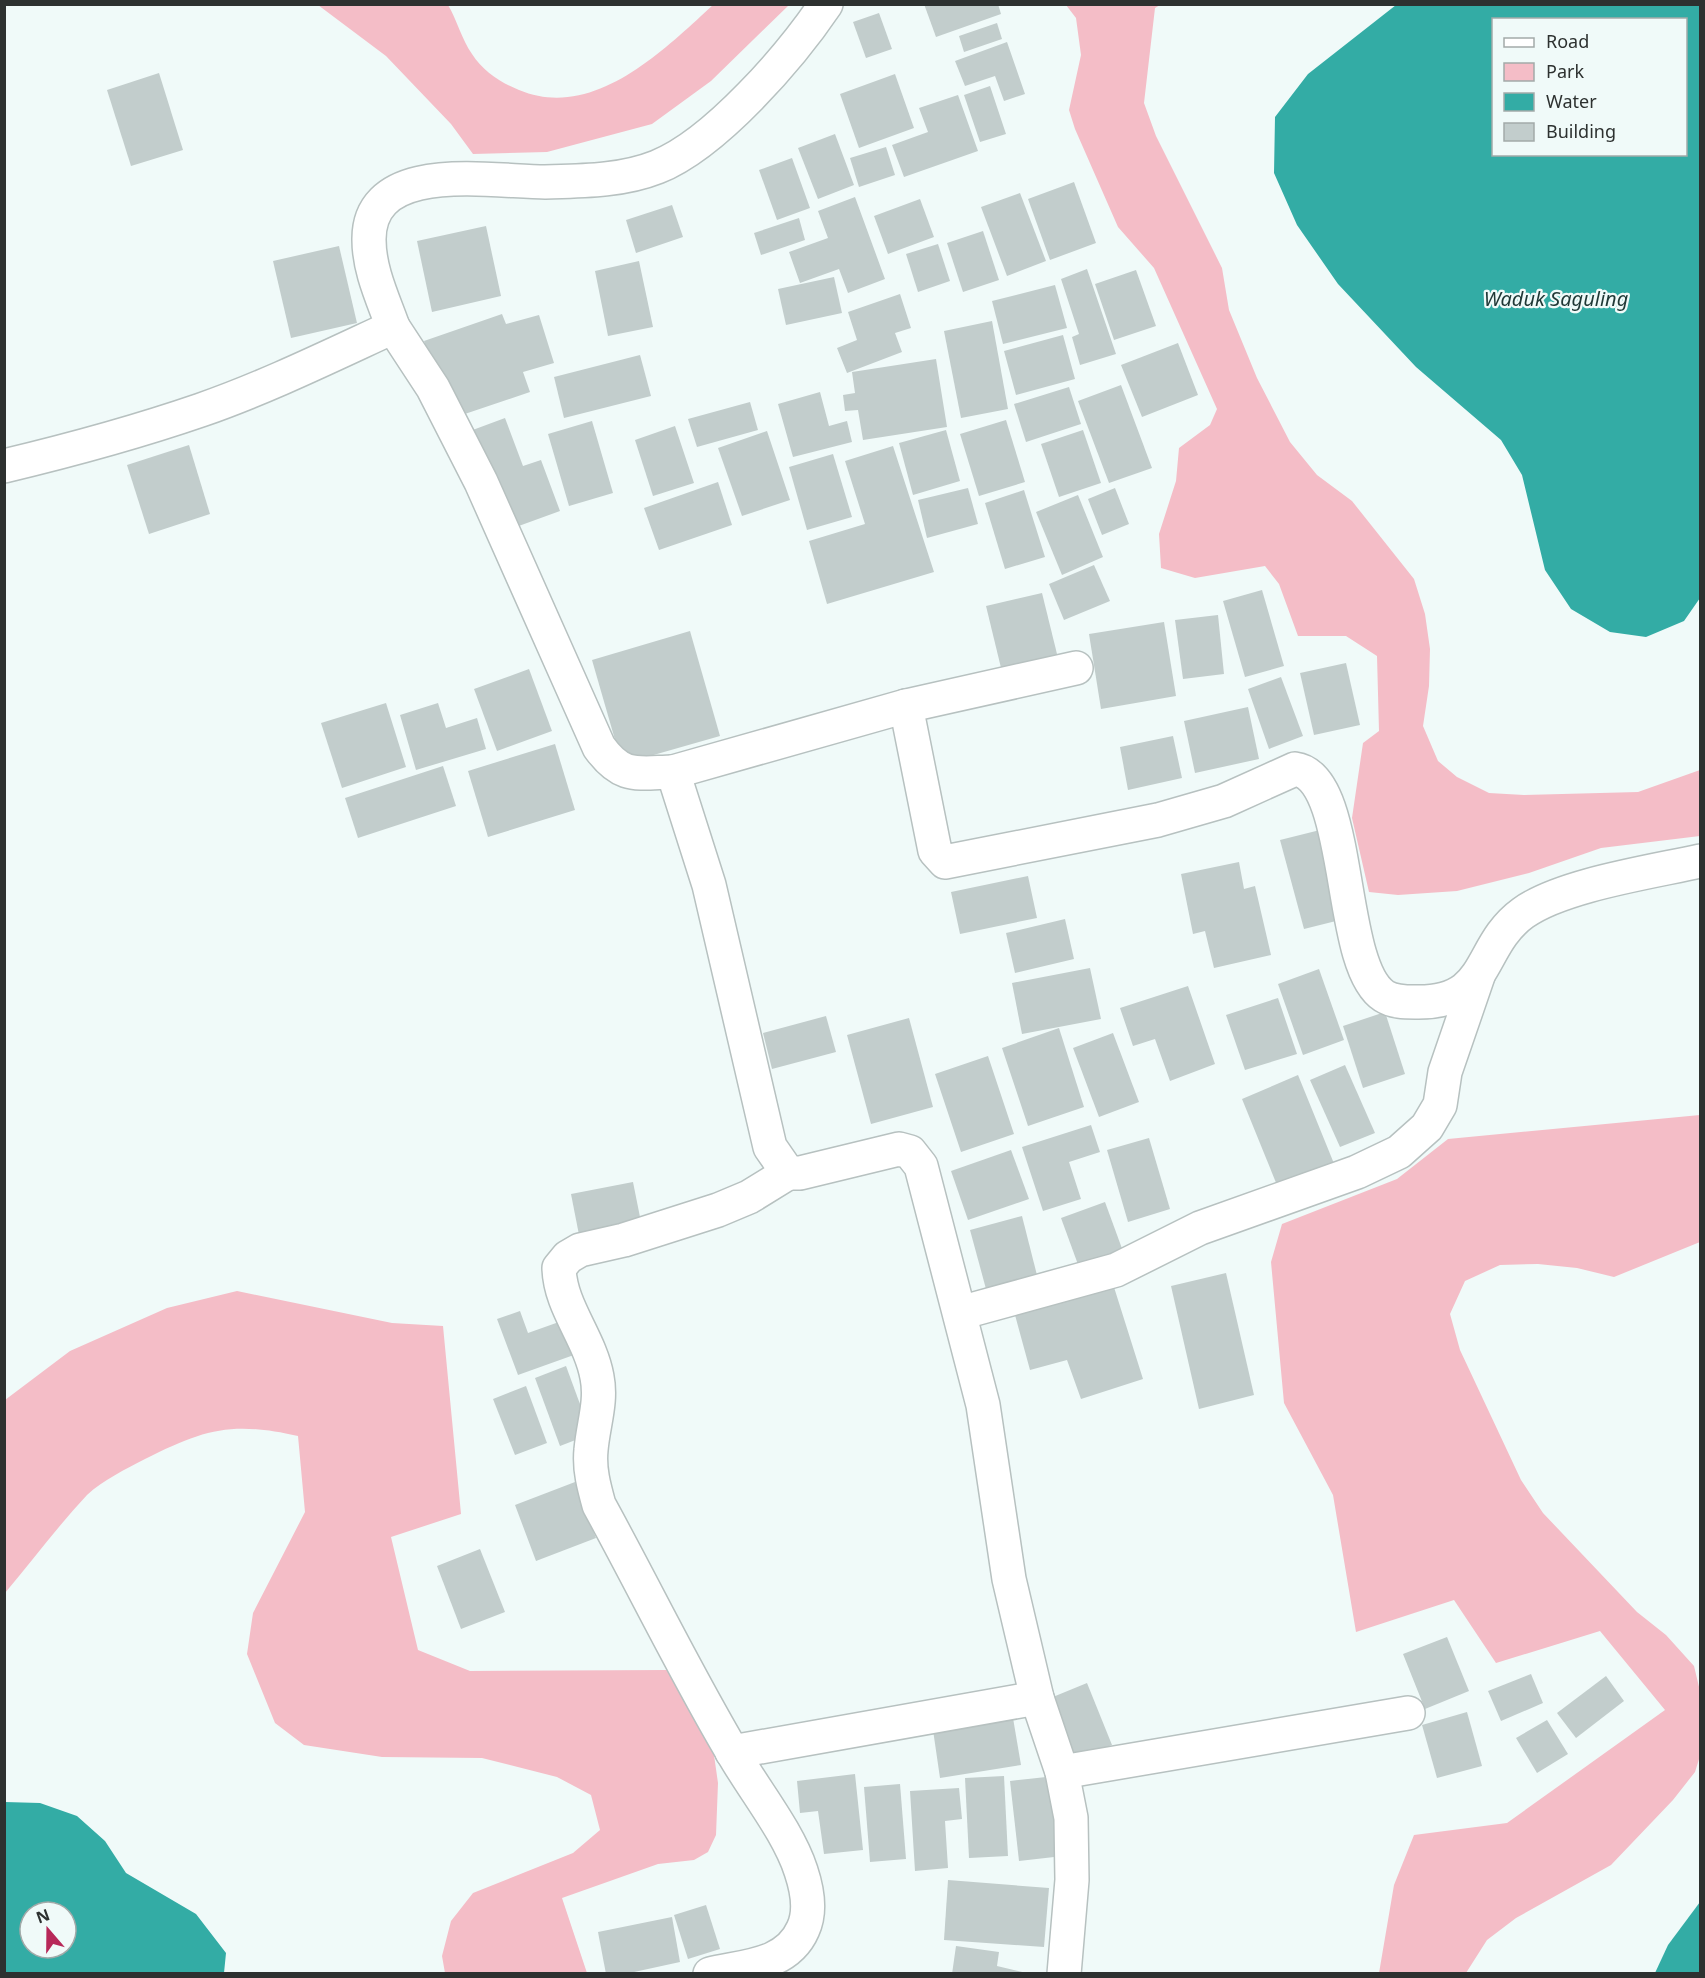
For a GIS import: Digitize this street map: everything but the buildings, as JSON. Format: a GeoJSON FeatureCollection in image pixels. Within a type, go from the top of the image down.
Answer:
{"type":"FeatureCollection","features":[{"type":"Feature","properties":{"kind":"street"},"geometry":{"type":"LineString","coordinates":[[826,4],[803,39],[731,113],[689,151],[656,167],[615,178],[544,182],[437,180],[408,186],[386,196],[372,216],[368,239],[372,269],[393,327],[433,388],[481,482],[599,747],[612,766],[633,773],[673,772],[906,706],[1076,668]]}},
{"type":"Feature","properties":{"kind":"street"},"geometry":{"type":"LineString","coordinates":[[4,466],[76,449],[202,409],[294,373],[393,327]]}},
{"type":"Feature","properties":{"kind":"street"},"geometry":{"type":"LineString","coordinates":[[906,706],[935,851],[945,862],[1158,820],[1224,801],[1295,769],[1304,770],[1313,777],[1329,812],[1360,955],[1370,981],[1384,996],[1400,1002],[1427,1002],[1449,999],[1463,992],[1479,975]]}},
{"type":"Feature","properties":{"kind":"street"},"geometry":{"type":"LineString","coordinates":[[673,772],[709,885],[770,1147],[788,1173]]}},
{"type":"Feature","properties":{"kind":"street"},"geometry":{"type":"LineString","coordinates":[[960,1313],[1116,1270],[1200,1228],[1357,1172],[1399,1152],[1427,1127],[1440,1105],[1445,1072],[1479,975],[1508,925],[1545,900],[1568,892],[1701,861]]}},
{"type":"Feature","properties":{"kind":"street"},"geometry":{"type":"LineString","coordinates":[[710,1974],[778,1958],[796,1942],[804,1927],[808,1908],[801,1871],[787,1842],[732,1752],[599,1505],[592,1479],[590,1451],[599,1408],[598,1378],[591,1351],[560,1286],[559,1268],[567,1257],[580,1250],[624,1240],[718,1210],[749,1197],[788,1173],[812,1171],[899,1149],[910,1152],[924,1173],[983,1405],[1009,1579],[1037,1698],[1062,1772],[1071,1818],[1072,1880],[1064,1974]]}},
{"type":"Feature","properties":{"kind":"street"},"geometry":{"type":"LineString","coordinates":[[732,1752],[1037,1698]]}},
{"type":"Feature","properties":{"kind":"street"},"geometry":{"type":"LineString","coordinates":[[1062,1772],[1408,1713]]}},
{"type":"Feature","properties":{"kind":"green space"},"geometry":{"type":"Polygon","coordinates":[[[318,5],[448,5],[468,48],[487,71],[512,87],[547,97],[574,96],[600,89],[625,76],[672,42],[713,5],[789,5],[711,81],[652,124],[547,152],[473,154],[451,124],[386,56],[318,5]]]}},
{"type":"Feature","properties":{"kind":"green space"},"geometry":{"type":"Polygon","coordinates":[[[1066,5],[1160,5],[1155,8],[1144,103],[1156,136],[1222,268],[1229,310],[1257,378],[1290,442],[1317,475],[1352,501],[1414,579],[1425,614],[1430,649],[1429,686],[1423,726],[1438,761],[1457,777],[1489,793],[1524,795],[1638,792],[1700,770],[1700,836],[1601,848],[1529,873],[1457,891],[1398,895],[1369,892],[1352,818],[1363,743],[1379,731],[1377,656],[1346,636],[1298,636],[1279,584],[1265,566],[1195,578],[1161,568],[1159,534],[1176,481],[1179,448],[1210,425],[1217,409],[1154,268],[1118,227],[1075,129],[1069,110],[1081,55],[1076,18],[1066,5]]]}},
{"type":"Feature","properties":{"kind":"green space"},"geometry":{"type":"Polygon","coordinates":[[[1700,1115],[1700,1242],[1614,1277],[1577,1268],[1538,1264],[1500,1265],[1465,1281],[1450,1314],[1460,1350],[1521,1480],[1543,1513],[1637,1612],[1666,1635],[1694,1666],[1700,1691],[1700,1756],[1695,1772],[1673,1800],[1611,1865],[1516,1918],[1487,1940],[1466,1973],[1379,1973],[1394,1885],[1414,1835],[1507,1823],[1665,1710],[1600,1631],[1496,1663],[1454,1600],[1356,1632],[1333,1495],[1284,1403],[1271,1262],[1282,1224],[1397,1179],[1448,1139],[1700,1115]]]}},
{"type":"Feature","properties":{"kind":"green space"},"geometry":{"type":"Polygon","coordinates":[[[237,1291],[392,1323],[443,1326],[461,1514],[391,1537],[418,1650],[470,1671],[668,1670],[713,1748],[718,1783],[716,1835],[708,1852],[694,1860],[658,1864],[562,1898],[587,1973],[445,1973],[442,1956],[451,1921],[473,1893],[573,1853],[600,1830],[591,1795],[557,1777],[482,1758],[382,1757],[304,1745],[275,1723],[247,1654],[253,1613],[305,1512],[298,1436],[255,1429],[219,1431],[185,1441],[123,1471],[100,1484],[87,1495],[5,1593],[5,1400],[70,1351],[167,1308],[237,1291]]]}},
{"type":"Feature","properties":{"kind":"water","name":"Waduk Saguling"},"geometry":{"type":"Polygon","coordinates":[[[1396,5],[1700,5],[1700,598],[1684,621],[1646,637],[1610,632],[1571,609],[1545,570],[1522,475],[1501,440],[1416,367],[1338,284],[1297,225],[1274,173],[1275,117],[1308,74],[1396,5]]]}},
{"type":"Feature","properties":{"kind":"water"},"geometry":{"type":"Polygon","coordinates":[[[5,1802],[40,1803],[77,1816],[105,1841],[126,1873],[196,1914],[226,1953],[224,1973],[5,1973],[5,1802]]]}},
{"type":"Feature","properties":{"kind":"water"},"geometry":{"type":"Polygon","coordinates":[[[1700,1902],[1700,1973],[1655,1973],[1668,1945],[1700,1902]]]}}]}
